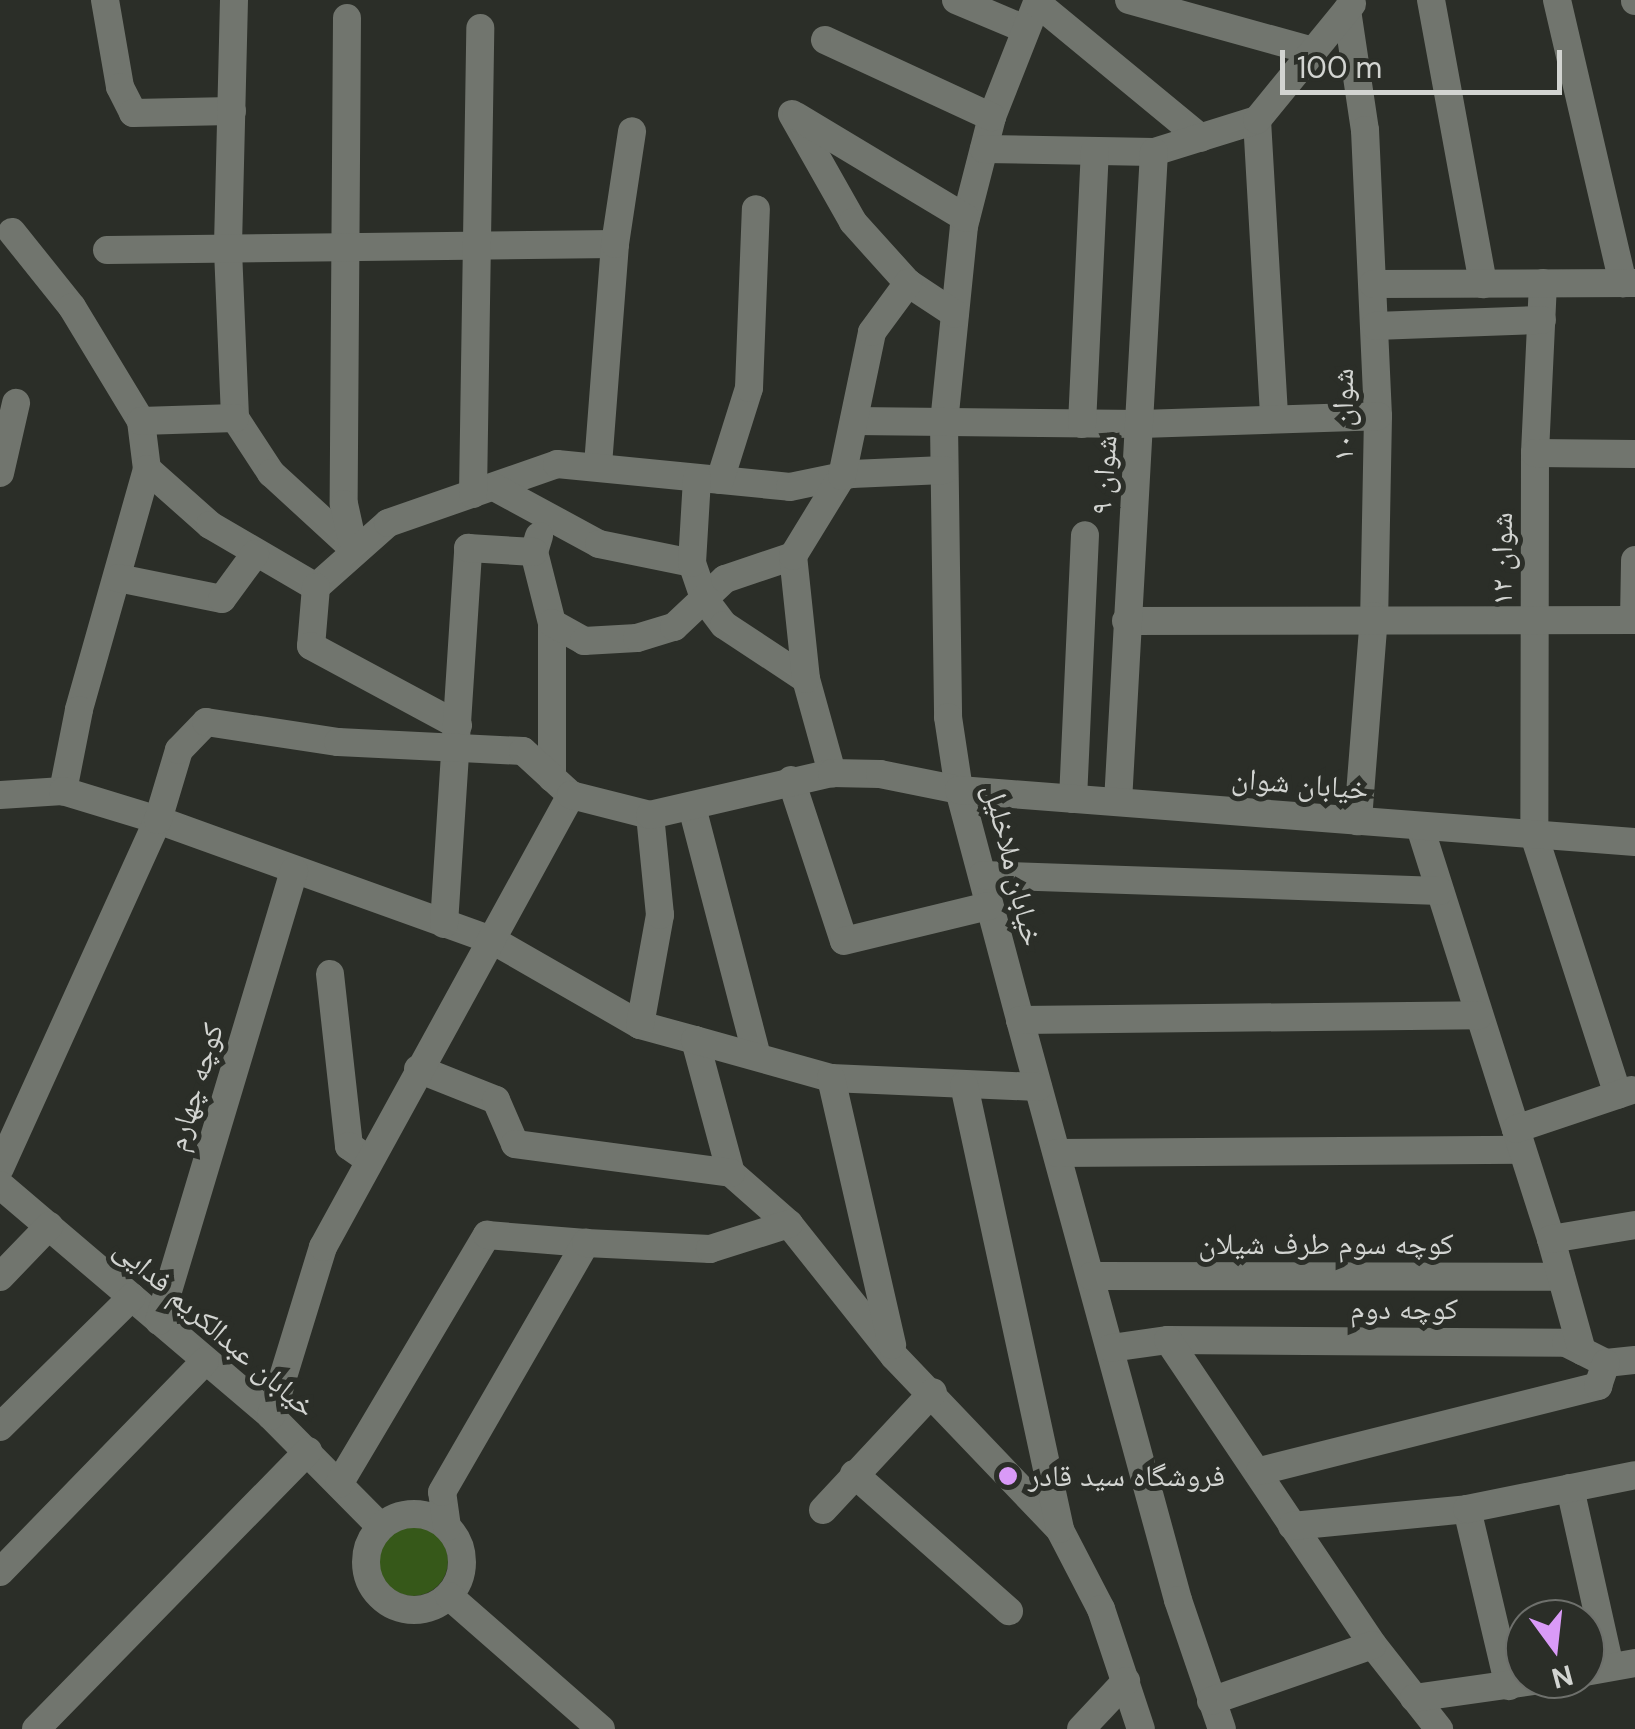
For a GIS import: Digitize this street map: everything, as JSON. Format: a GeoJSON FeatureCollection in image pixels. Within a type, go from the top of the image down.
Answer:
{"type":"FeatureCollection","features":[{"type":"Feature","properties":{"kind":"street"},"geometry":{"type":"LineString","coordinates":[[105,0],[120,87],[133,113],[232,112]]}},
{"type":"Feature","properties":{"kind":"street"},"geometry":{"type":"LineString","coordinates":[[234,0],[228,250],[235,418],[271,473],[354,549]]}},
{"type":"Feature","properties":{"kind":"street"},"geometry":{"type":"LineString","coordinates":[[956,0],[1025,29]]}},
{"type":"Feature","properties":{"kind":"street"},"geometry":{"type":"LineString","coordinates":[[1130,0],[1313,52]]}},
{"type":"Feature","properties":{"kind":"street"},"geometry":{"type":"LineString","coordinates":[[1431,0],[1484,284]]}},
{"type":"Feature","properties":{"kind":"street"},"geometry":{"type":"LineString","coordinates":[[1373,284],[1629,283],[1557,0]]}},
{"type":"Feature","properties":{"kind":"street"},"geometry":{"type":"LineString","coordinates":[[1037,1],[1201,138]]}},
{"type":"Feature","properties":{"kind":"street","name":"خیابان ملاخلیل"},"geometry":{"type":"LineString","coordinates":[[1037,1],[992,117],[966,218],[944,424],[948,717],[959,790],[989,906],[1111,1348],[1222,1729]]}},
{"type":"Feature","properties":{"kind":"street"},"geometry":{"type":"LineString","coordinates":[[984,149],[1154,152],[1257,120],[1351,5]]}},
{"type":"Feature","properties":{"kind":"street","name":"شوان ۱۰"},"geometry":{"type":"LineString","coordinates":[[1351,5],[1365,130],[1378,416],[1374,616],[1358,821]]}},
{"type":"Feature","properties":{"kind":"street"},"geometry":{"type":"LineString","coordinates":[[347,18],[342,248],[344,504],[354,549]]}},
{"type":"Feature","properties":{"kind":"street"},"geometry":{"type":"LineString","coordinates":[[480,28],[476,246],[483,490]]}},
{"type":"Feature","properties":{"kind":"street"},"geometry":{"type":"LineString","coordinates":[[825,40],[992,117]]}},
{"type":"Feature","properties":{"kind":"street"},"geometry":{"type":"LineString","coordinates":[[955,314],[908,283],[853,222],[792,114],[966,218]]}},
{"type":"Feature","properties":{"kind":"street"},"geometry":{"type":"LineString","coordinates":[[1257,120],[1274,419]]}},
{"type":"Feature","properties":{"kind":"street"},"geometry":{"type":"LineString","coordinates":[[598,465],[615,244],[632,131]]}},
{"type":"Feature","properties":{"kind":"street"},"geometry":{"type":"LineString","coordinates":[[1082,424],[1095,151]]}},
{"type":"Feature","properties":{"kind":"street","name":"شوان ۹"},"geometry":{"type":"LineString","coordinates":[[1118,802],[1154,152]]}},
{"type":"Feature","properties":{"kind":"street"},"geometry":{"type":"LineString","coordinates":[[756,209],[749,388],[708,479],[692,563],[705,600],[724,625],[806,679]]}},
{"type":"Feature","properties":{"kind":"street"},"geometry":{"type":"LineString","coordinates":[[12,232],[72,307],[141,422],[147,468],[63,791]]}},
{"type":"Feature","properties":{"kind":"street"},"geometry":{"type":"LineString","coordinates":[[107,250],[615,244]]}},
{"type":"Feature","properties":{"kind":"street"},"geometry":{"type":"LineString","coordinates":[[832,773],[806,679],[793,556],[842,476],[872,332],[908,283]]}},
{"type":"Feature","properties":{"kind":"street","name":"شوان ۱۲"},"geometry":{"type":"LineString","coordinates":[[1543,283],[1534,453],[1534,835],[1626,1092]]}},
{"type":"Feature","properties":{"kind":"street"},"geometry":{"type":"LineString","coordinates":[[1374,326],[1542,320]]}},
{"type":"Feature","properties":{"kind":"street"},"geometry":{"type":"LineString","coordinates":[[0,473],[16,403]]}},
{"type":"Feature","properties":{"kind":"street"},"geometry":{"type":"LineString","coordinates":[[854,421],[1141,424],[1378,416]]}},
{"type":"Feature","properties":{"kind":"street"},"geometry":{"type":"LineString","coordinates":[[141,422],[235,418]]}},
{"type":"Feature","properties":{"kind":"street"},"geometry":{"type":"LineString","coordinates":[[1534,453],[1635,454]]}},
{"type":"Feature","properties":{"kind":"street"},"geometry":{"type":"LineString","coordinates":[[458,737],[311,646],[316,587],[354,549],[388,523],[557,464],[598,465],[790,487],[842,476],[944,470]]}},
{"type":"Feature","properties":{"kind":"street"},"geometry":{"type":"LineString","coordinates":[[147,468],[255,554],[316,587]]}},
{"type":"Feature","properties":{"kind":"street"},"geometry":{"type":"LineString","coordinates":[[483,490],[546,516],[599,544],[692,563]]}},
{"type":"Feature","properties":{"kind":"street"},"geometry":{"type":"LineString","coordinates":[[271,1416],[323,1248],[418,1069],[494,941],[562,786],[552,623],[534,552],[546,516]]}},
{"type":"Feature","properties":{"kind":"street"},"geometry":{"type":"LineString","coordinates":[[1074,798],[1085,536]]}},
{"type":"Feature","properties":{"kind":"street"},"geometry":{"type":"LineString","coordinates":[[444,924],[468,548],[534,552]]}},
{"type":"Feature","properties":{"kind":"street"},"geometry":{"type":"LineString","coordinates":[[118,578],[222,599],[255,554]]}},
{"type":"Feature","properties":{"kind":"street"},"geometry":{"type":"LineString","coordinates":[[552,623],[584,641],[637,638],[674,627],[725,578],[793,556]]}},
{"type":"Feature","properties":{"kind":"street"},"geometry":{"type":"LineString","coordinates":[[1126,621],[1374,616],[1534,622],[1634,620],[1635,560]]}},
{"type":"Feature","properties":{"kind":"street"},"geometry":{"type":"LineString","coordinates":[[0,1168],[158,820],[179,750],[206,722],[338,742],[458,737],[523,752],[562,786],[650,815],[660,915],[640,1025]]}},
{"type":"Feature","properties":{"kind":"street","name":"خیابان شوان"},"geometry":{"type":"LineString","coordinates":[[650,815],[791,780],[832,773],[880,774],[959,790],[1635,842]]}},
{"type":"Feature","properties":{"kind":"street"},"geometry":{"type":"LineString","coordinates":[[791,780],[844,941],[989,906]]}},
{"type":"Feature","properties":{"kind":"street"},"geometry":{"type":"LineString","coordinates":[[0,795],[63,791],[158,820],[494,941],[640,1025],[756,1052],[831,1078],[1038,1086]]}},
{"type":"Feature","properties":{"kind":"street"},"geometry":{"type":"LineString","coordinates":[[692,807],[756,1052]]}},
{"type":"Feature","properties":{"kind":"street"},"geometry":{"type":"LineString","coordinates":[[1260,1472],[1598,1386],[1594,1357],[1561,1277],[1420,826]]}},
{"type":"Feature","properties":{"kind":"street","name":"کوچه چهارم"},"geometry":{"type":"LineString","coordinates":[[159,1321],[294,871]]}},
{"type":"Feature","properties":{"kind":"street"},"geometry":{"type":"LineString","coordinates":[[983,875],[1440,890]]}},
{"type":"Feature","properties":{"kind":"street"},"geometry":{"type":"LineString","coordinates":[[330,974],[349,1146],[369,1160]]}},
{"type":"Feature","properties":{"kind":"street"},"geometry":{"type":"LineString","coordinates":[[1020,1020],[1480,1015]]}},
{"type":"Feature","properties":{"kind":"street"},"geometry":{"type":"LineString","coordinates":[[695,1040],[732,1173],[789,1224],[894,1356],[1060,1530]]}},
{"type":"Feature","properties":{"kind":"street"},"geometry":{"type":"LineString","coordinates":[[418,1069],[496,1100],[515,1144],[732,1173]]}},
{"type":"Feature","properties":{"kind":"street"},"geometry":{"type":"LineString","coordinates":[[831,1078],[894,1356]]}},
{"type":"Feature","properties":{"kind":"street"},"geometry":{"type":"LineString","coordinates":[[964,1085],[1060,1530],[1101,1609],[1141,1729]]}},
{"type":"Feature","properties":{"kind":"street"},"geometry":{"type":"LineString","coordinates":[[1057,1153],[1519,1140],[1626,1092]]}},
{"type":"Feature","properties":{"kind":"street","name":"خیابان عبدالکریم فدایی"},"geometry":{"type":"LineString","coordinates":[[0,1185],[271,1416],[381,1527]]}},
{"type":"Feature","properties":{"kind":"street"},"geometry":{"type":"LineString","coordinates":[[339,1484],[487,1235],[710,1248],[789,1224]]}},
{"type":"Feature","properties":{"kind":"street"},"geometry":{"type":"LineString","coordinates":[[1551,1239],[1635,1225]]}},
{"type":"Feature","properties":{"kind":"street"},"geometry":{"type":"LineString","coordinates":[[0,1277],[48,1226]]}},
{"type":"Feature","properties":{"kind":"street"},"geometry":{"type":"LineString","coordinates":[[447,1527],[417,1514],[381,1527],[366,1550],[365,1566],[379,1596],[407,1610],[449,1596],[462,1569],[447,1527],[442,1492],[586,1243]]}},
{"type":"Feature","properties":{"kind":"street","name":"کوچه سوم طرف شیلان"},"geometry":{"type":"LineString","coordinates":[[1091,1276],[1561,1277]]}},
{"type":"Feature","properties":{"kind":"street"},"geometry":{"type":"LineString","coordinates":[[0,1427],[132,1298]]}},
{"type":"Feature","properties":{"kind":"street"},"geometry":{"type":"LineString","coordinates":[[1168,1340],[1373,1645],[1439,1729]]}},
{"type":"Feature","properties":{"kind":"street","name":"کوچه دوم"},"geometry":{"type":"LineString","coordinates":[[1111,1348],[1168,1340],[1566,1343],[1594,1357],[1635,1360]]}},
{"type":"Feature","properties":{"kind":"street"},"geometry":{"type":"LineString","coordinates":[[0,1572],[205,1360]]}},
{"type":"Feature","properties":{"kind":"street"},"geometry":{"type":"LineString","coordinates":[[823,1510],[932,1392]]}},
{"type":"Feature","properties":{"kind":"street"},"geometry":{"type":"LineString","coordinates":[[36,1729],[308,1452]]}},
{"type":"Feature","properties":{"kind":"street"},"geometry":{"type":"LineString","coordinates":[[854,1474],[1009,1610]]}},
{"type":"Feature","properties":{"kind":"street"},"geometry":{"type":"LineString","coordinates":[[1292,1526],[1468,1509],[1635,1475]]}},
{"type":"Feature","properties":{"kind":"street"},"geometry":{"type":"LineString","coordinates":[[1570,1488],[1610,1668]]}},
{"type":"Feature","properties":{"kind":"street"},"geometry":{"type":"LineString","coordinates":[[1468,1509],[1505,1669]]}},
{"type":"Feature","properties":{"kind":"street"},"geometry":{"type":"LineString","coordinates":[[449,1596],[601,1729]]}},
{"type":"Feature","properties":{"kind":"street"},"geometry":{"type":"LineString","coordinates":[[1211,1701],[1373,1645]]}},
{"type":"Feature","properties":{"kind":"street"},"geometry":{"type":"LineString","coordinates":[[1081,1729],[1126,1681]]}},
{"type":"Feature","properties":{"kind":"street"},"geometry":{"type":"LineString","coordinates":[[1414,1698],[1505,1687]]}},
{"type":"Feature","properties":{"kind":"green space"},"geometry":{"type":"Polygon","coordinates":[[[413,1526],[437,1537],[448,1561],[437,1585],[413,1596],[389,1585],[378,1561],[389,1537],[413,1526]]]}},
{"type":"Feature","properties":{"kind":"place","name":"فروشگاه سید قادر"},"geometry":{"type":"Point","coordinates":[1008,1476]}}]}
